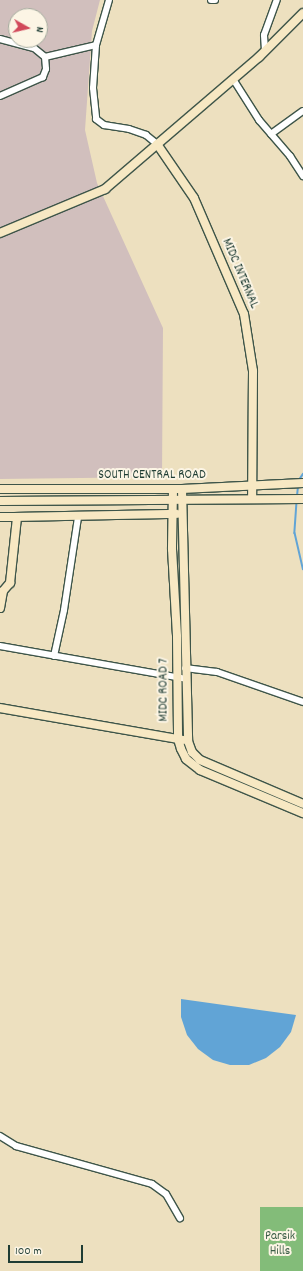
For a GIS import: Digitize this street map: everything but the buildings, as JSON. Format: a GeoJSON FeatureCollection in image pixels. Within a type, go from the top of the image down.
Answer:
{"type":"FeatureCollection","features":[{"type":"Feature","properties":{"kind":"street"},"geometry":{"type":"LineString","coordinates":[[109,0],[96,45],[93,88],[96,119],[104,125],[129,129],[146,135],[157,144]]}},
{"type":"Feature","properties":{"kind":"street"},"geometry":{"type":"LineString","coordinates":[[265,50],[264,35],[278,0]]}},
{"type":"Feature","properties":{"kind":"street"},"geometry":{"type":"LineString","coordinates":[[0,233],[105,189],[265,50],[303,13]]}},
{"type":"Feature","properties":{"kind":"street"},"geometry":{"type":"LineString","coordinates":[[0,39],[34,48],[45,57]]}},
{"type":"Feature","properties":{"kind":"street"},"geometry":{"type":"LineString","coordinates":[[45,57],[96,45]]}},
{"type":"Feature","properties":{"kind":"street"},"geometry":{"type":"LineString","coordinates":[[0,96],[43,77],[45,57]]}},
{"type":"Feature","properties":{"kind":"street"},"geometry":{"type":"LineString","coordinates":[[232,79],[271,134],[290,156],[303,176]]}},
{"type":"Feature","properties":{"kind":"street"},"geometry":{"type":"LineString","coordinates":[[271,134],[303,111]]}},
{"type":"Feature","properties":{"kind":"street","name":"MIDC INTERNAL"},"geometry":{"type":"LineString","coordinates":[[157,144],[194,198],[244,314],[253,371],[252,499]]}},
{"type":"Feature","properties":{"kind":"street","name":"SOUTH CENTRAL ROAD"},"geometry":{"type":"LineString","coordinates":[[0,489],[182,489],[300,483]]}},
{"type":"Feature","properties":{"kind":"street","name":"MIDC ROAD 7"},"geometry":{"type":"LineString","coordinates":[[174,489],[173,514],[182,678],[188,741],[192,752],[200,760],[233,779],[303,813]]}},
{"type":"Feature","properties":{"kind":"street","name":"MIDC ROAD 7"},"geometry":{"type":"LineString","coordinates":[[182,489],[185,668],[182,678],[178,739],[186,759],[200,770],[233,779],[303,804]]}},
{"type":"Feature","properties":{"kind":"street","name":"SOUTH CENTRAL ROAD"},"geometry":{"type":"LineString","coordinates":[[0,501],[303,499]]}},
{"type":"Feature","properties":{"kind":"street"},"geometry":{"type":"LineString","coordinates":[[0,517],[78,517],[182,514]]}},
{"type":"Feature","properties":{"kind":"street"},"geometry":{"type":"LineString","coordinates":[[0,608],[3,591],[10,583],[17,517]]}},
{"type":"Feature","properties":{"kind":"street"},"geometry":{"type":"LineString","coordinates":[[54,656],[64,610],[78,517]]}},
{"type":"Feature","properties":{"kind":"street"},"geometry":{"type":"LineString","coordinates":[[0,646],[182,678]]}},
{"type":"Feature","properties":{"kind":"street"},"geometry":{"type":"LineString","coordinates":[[185,668],[217,672],[303,702]]}},
{"type":"Feature","properties":{"kind":"street"},"geometry":{"type":"LineString","coordinates":[[0,708],[188,741]]}},
{"type":"Feature","properties":{"kind":"street"},"geometry":{"type":"LineString","coordinates":[[0,1136],[16,1146],[152,1184],[166,1194],[180,1218]]}},
{"type":"Feature","properties":{"kind":"shaded area"},"geometry":{"type":"Polygon","coordinates":[[[0,0],[100,0],[92,31],[85,130],[97,183],[163,328],[162,477],[0,479],[0,0]]]}},
{"type":"Feature","properties":{"kind":"green space","name":"Parsik Hills"},"geometry":{"type":"Polygon","coordinates":[[[260,1207],[303,1207],[303,1271],[260,1271],[260,1207]]]}},
{"type":"Feature","properties":{"kind":"water"},"geometry":{"type":"Polygon","coordinates":[[[181,999],[296,1015],[291,1032],[280,1047],[266,1058],[249,1065],[230,1065],[213,1060],[198,1049],[187,1035],[181,1017],[181,999]]]}},
{"type":"Feature","properties":{"kind":"waterway"},"geometry":{"type":"LineString","coordinates":[[299,480],[303,474]]}},
{"type":"Feature","properties":{"kind":"waterway"},"geometry":{"type":"LineString","coordinates":[[297,496],[298,486]]}},
{"type":"Feature","properties":{"kind":"waterway"},"geometry":{"type":"LineString","coordinates":[[297,502],[295,533],[303,569]]}}]}
